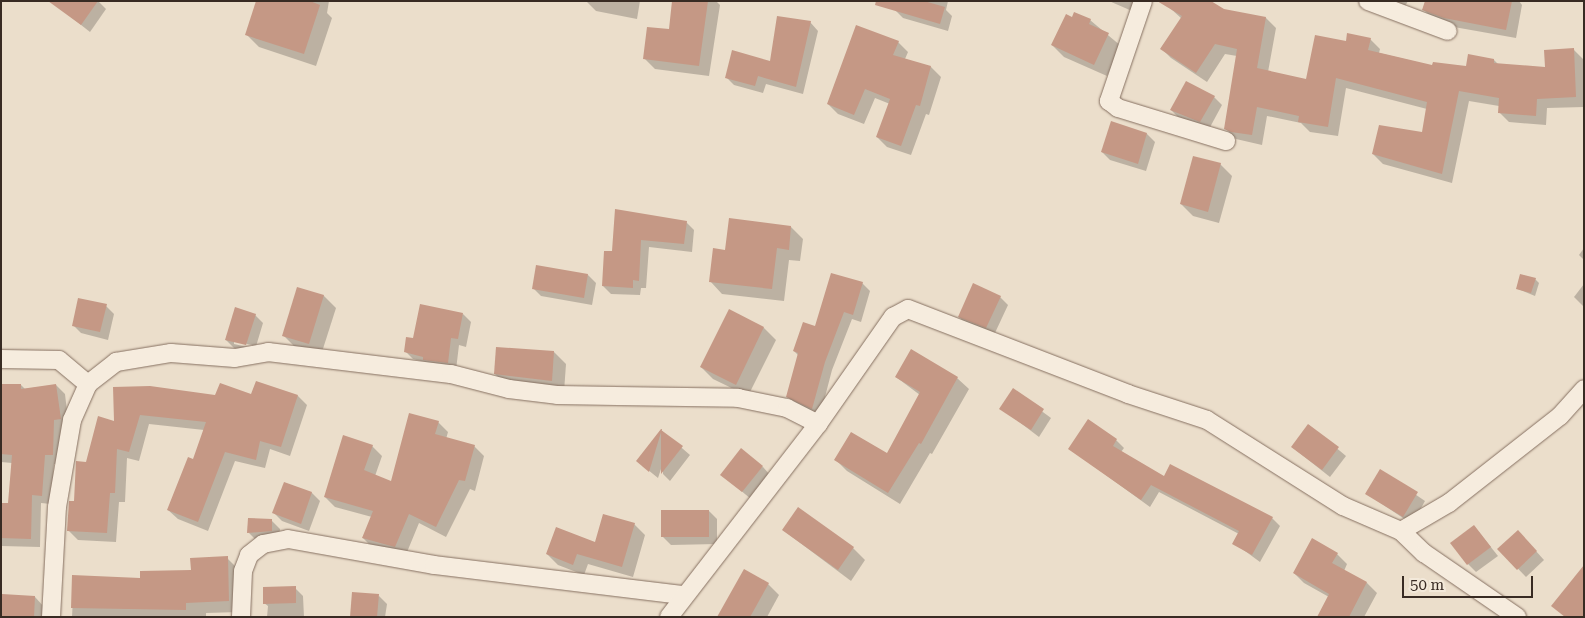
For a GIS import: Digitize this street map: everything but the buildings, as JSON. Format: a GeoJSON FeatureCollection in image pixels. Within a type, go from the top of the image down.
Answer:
{"type":"FeatureCollection","features":[{"type":"Feature","properties":{"kind":"street"},"geometry":{"type":"LineString","coordinates":[[1143,1],[1109,101],[1118,108],[1226,141]]}},
{"type":"Feature","properties":{"kind":"street"},"geometry":{"type":"LineString","coordinates":[[1368,1],[1448,32]]}},
{"type":"Feature","properties":{"kind":"street"},"geometry":{"type":"LineString","coordinates":[[669,617],[683,594],[818,424],[893,317],[908,309],[1128,394],[1207,420],[1343,506],[1402,531],[1424,553],[1517,617]]}},
{"type":"Feature","properties":{"kind":"street"},"geometry":{"type":"LineString","coordinates":[[51,617],[57,506],[72,420],[88,384],[116,362],[171,353],[235,358],[268,352],[451,374],[509,388],[557,395],[738,398],[787,408],[818,424]]}},
{"type":"Feature","properties":{"kind":"street"},"geometry":{"type":"LineString","coordinates":[[1,359],[59,360],[88,384]]}},
{"type":"Feature","properties":{"kind":"street"},"geometry":{"type":"LineString","coordinates":[[1402,531],[1449,503],[1560,416],[1584,389]]}},
{"type":"Feature","properties":{"kind":"street"},"geometry":{"type":"LineString","coordinates":[[241,617],[243,571],[249,555],[263,544],[288,540],[434,565],[683,594]]}}]}
